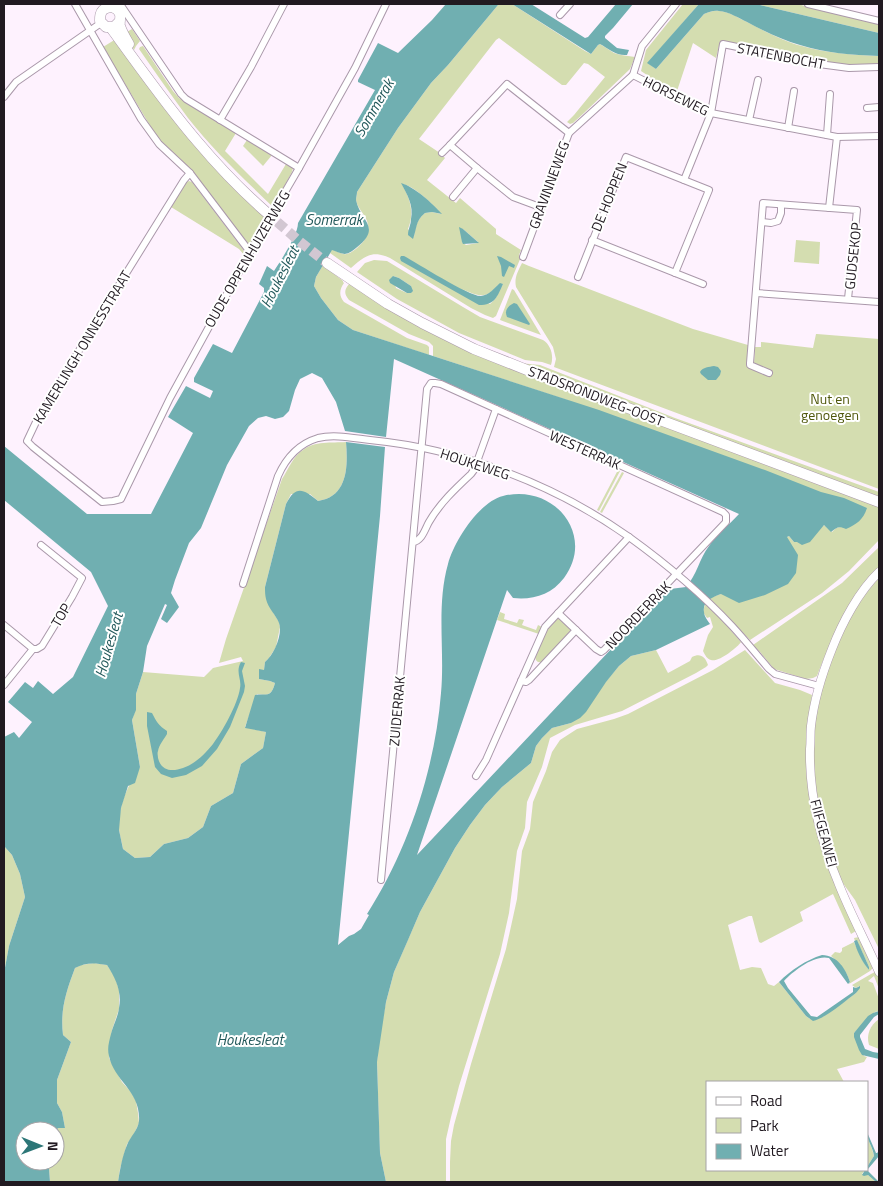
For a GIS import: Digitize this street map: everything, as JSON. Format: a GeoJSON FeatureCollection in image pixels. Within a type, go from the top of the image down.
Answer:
{"type":"FeatureCollection","features":[{"type":"Feature","properties":{"kind":"main road"},"geometry":{"type":"LineString","coordinates":[[105,15],[123,32],[140,65],[168,106],[231,179],[266,212]]}},
{"type":"Feature","properties":{"kind":"main road","name":"STADSRONDWEG-OOST"},"geometry":{"type":"LineString","coordinates":[[327,263],[388,304],[474,349],[879,502]]}},
{"type":"Feature","properties":{"kind":"street"},"geometry":{"type":"LineString","coordinates":[[75,4],[141,119],[159,144],[190,173],[250,252]]}},
{"type":"Feature","properties":{"kind":"street"},"geometry":{"type":"LineString","coordinates":[[120,4],[186,99],[299,168]]}},
{"type":"Feature","properties":{"kind":"street"},"geometry":{"type":"LineString","coordinates":[[220,120],[251,67],[284,4]]}},
{"type":"Feature","properties":{"kind":"street","name":"OUDE OPPENHUIZERWEG"},"geometry":{"type":"LineString","coordinates":[[102,502],[122,499],[170,398],[354,68],[386,4]]}},
{"type":"Feature","properties":{"kind":"street"},"geometry":{"type":"LineString","coordinates":[[560,15],[570,4]]}},
{"type":"Feature","properties":{"kind":"street"},"geometry":{"type":"LineString","coordinates":[[633,75],[642,46],[676,4]]}},
{"type":"Feature","properties":{"kind":"street"},"geometry":{"type":"LineString","coordinates":[[808,4],[879,21]]}},
{"type":"Feature","properties":{"kind":"street"},"geometry":{"type":"LineString","coordinates":[[4,97],[16,82],[91,31],[105,15]]}},
{"type":"Feature","properties":{"kind":"street","name":"STATENBOCHT"},"geometry":{"type":"LineString","coordinates":[[711,113],[723,44],[826,65],[849,68],[879,67]]}},
{"type":"Feature","properties":{"kind":"street","name":"HORSEWEG"},"geometry":{"type":"LineString","coordinates":[[633,75],[711,113],[836,137],[879,136]]}},
{"type":"Feature","properties":{"kind":"street","name":"GRAVINNEWEG"},"geometry":{"type":"LineString","coordinates":[[523,256],[569,133],[633,75]]}},
{"type":"Feature","properties":{"kind":"street"},"geometry":{"type":"LineString","coordinates":[[749,120],[758,80]]}},
{"type":"Feature","properties":{"kind":"street"},"geometry":{"type":"LineString","coordinates":[[442,153],[508,84],[569,133]]}},
{"type":"Feature","properties":{"kind":"street"},"geometry":{"type":"LineString","coordinates":[[788,128],[794,91]]}},
{"type":"Feature","properties":{"kind":"street"},"geometry":{"type":"LineString","coordinates":[[827,135],[830,94]]}},
{"type":"Feature","properties":{"kind":"street"},"geometry":{"type":"LineString","coordinates":[[867,108],[879,107]]}},
{"type":"Feature","properties":{"kind":"street"},"geometry":{"type":"LineString","coordinates":[[684,180],[711,113]]}},
{"type":"Feature","properties":{"kind":"street"},"geometry":{"type":"LineString","coordinates":[[829,208],[836,137]]}},
{"type":"Feature","properties":{"kind":"street"},"geometry":{"type":"LineString","coordinates":[[450,146],[513,196],[540,207]]}},
{"type":"Feature","properties":{"kind":"street","name":"DE HOPPEN"},"geometry":{"type":"LineString","coordinates":[[578,277],[626,157],[709,190],[676,273]]}},
{"type":"Feature","properties":{"kind":"street"},"geometry":{"type":"LineString","coordinates":[[453,197],[477,168]]}},
{"type":"Feature","properties":{"kind":"street","name":"KAMERLINGH ONNESSTRAAT"},"geometry":{"type":"LineString","coordinates":[[102,502],[33,447],[27,440],[104,309],[190,173]]}},
{"type":"Feature","properties":{"kind":"street","name":"GUDSEKOP"},"geometry":{"type":"LineString","coordinates":[[769,373],[750,365],[763,203],[857,210],[848,300]]}},
{"type":"Feature","properties":{"kind":"street"},"geometry":{"type":"LineString","coordinates":[[762,222],[771,223],[778,221],[781,205]]}},
{"type":"Feature","properties":{"kind":"street","name":"DE HOPPEN"},"geometry":{"type":"LineString","coordinates":[[592,240],[703,284]]}},
{"type":"Feature","properties":{"kind":"street","name":"GUDSEKOP"},"geometry":{"type":"LineString","coordinates":[[756,293],[879,302]]}},
{"type":"Feature","properties":{"kind":"street","name":"WESTERRAK"},"geometry":{"type":"LineString","coordinates":[[422,448],[427,389],[431,383],[441,384],[723,512],[726,515],[726,522],[679,577]]}},
{"type":"Feature","properties":{"kind":"street"},"geometry":{"type":"LineString","coordinates":[[413,542],[420,539],[437,510],[472,474],[496,410]]}},
{"type":"Feature","properties":{"kind":"street","name":"HOUKEWEG"},"geometry":{"type":"LineString","coordinates":[[243,584],[278,476],[291,455],[302,445],[321,438],[336,436],[386,441],[477,462],[558,495],[596,516],[629,537],[679,577],[732,626],[775,674],[819,686]]}},
{"type":"Feature","properties":{"kind":"street","name":"ZUIDERRAK"},"geometry":{"type":"LineString","coordinates":[[381,880],[422,448]]}},
{"type":"Feature","properties":{"kind":"street"},"geometry":{"type":"LineString","coordinates":[[476,776],[486,760],[545,627],[629,537]]}},
{"type":"Feature","properties":{"kind":"street","name":"TOP"},"geometry":{"type":"LineString","coordinates":[[4,685],[33,649],[37,650],[46,640],[82,578],[41,545]]}},
{"type":"Feature","properties":{"kind":"street","name":"FIIFGEAWEI"},"geometry":{"type":"LineString","coordinates":[[879,572],[865,588],[842,627],[828,659],[819,686],[811,727],[810,754],[816,816],[825,846],[838,882],[879,972]]}},
{"type":"Feature","properties":{"kind":"street","name":"NOORDERRAK"},"geometry":{"type":"LineString","coordinates":[[558,613],[601,652],[679,577]]}},
{"type":"Feature","properties":{"kind":"street"},"geometry":{"type":"LineString","coordinates":[[4,625],[33,649]]}},
{"type":"Feature","properties":{"kind":"street"},"geometry":{"type":"LineString","coordinates":[[521,681],[526,682],[530,680],[576,630]]}},
{"type":"Feature","properties":{"kind":"green space"},"geometry":{"type":"Polygon","coordinates":[[[512,4],[591,54],[600,44],[614,53],[635,57],[630,69],[570,124],[567,122],[605,77],[584,63],[566,85],[562,85],[499,38],[419,139],[445,158],[427,180],[456,203],[460,198],[496,229],[496,234],[521,250],[519,255],[521,257],[496,316],[493,318],[471,308],[390,258],[373,254],[360,260],[351,268],[330,253],[332,249],[342,254],[350,253],[365,240],[368,233],[368,225],[356,200],[357,192],[398,128],[431,83],[498,5],[512,4]],[[402,184],[411,206],[408,229],[414,237],[417,223],[425,213],[441,214],[417,192],[402,184]],[[463,229],[462,242],[466,245],[478,243],[463,229]],[[503,284],[498,285],[486,295],[477,295],[462,289],[490,304],[503,284]]]}},
{"type":"Feature","properties":{"kind":"green space"},"geometry":{"type":"Polygon","coordinates":[[[683,4],[699,4],[648,63],[656,69],[704,14],[716,11],[730,14],[780,38],[802,46],[840,53],[879,56],[879,65],[841,65],[720,42],[716,58],[693,43],[677,91],[641,71],[646,50],[683,4]]]}},
{"type":"Feature","properties":{"kind":"green space"},"geometry":{"type":"Polygon","coordinates":[[[756,4],[797,4],[879,24],[879,33],[756,4]]]}},
{"type":"Feature","properties":{"kind":"green space"},"geometry":{"type":"Polygon","coordinates":[[[132,29],[140,41],[134,50],[125,33],[132,29]]]}},
{"type":"Feature","properties":{"kind":"green space"},"geometry":{"type":"Polygon","coordinates":[[[116,39],[233,187],[266,219],[250,244],[246,243],[185,164],[159,139],[152,129],[103,47],[116,39]]]}},
{"type":"Feature","properties":{"kind":"green space"},"geometry":{"type":"Polygon","coordinates":[[[143,46],[179,98],[236,133],[225,151],[268,194],[286,164],[293,168],[273,207],[218,153],[188,118],[139,49],[143,46]]]}},
{"type":"Feature","properties":{"kind":"green space"},"geometry":{"type":"Polygon","coordinates":[[[247,140],[272,155],[263,166],[243,146],[247,140]]]}},
{"type":"Feature","properties":{"kind":"green space"},"geometry":{"type":"Polygon","coordinates":[[[189,181],[192,182],[242,248],[245,256],[239,249],[171,207],[184,185],[189,181]]]}},
{"type":"Feature","properties":{"kind":"green space"},"geometry":{"type":"Polygon","coordinates":[[[796,240],[820,242],[819,264],[794,262],[796,240]]]}},
{"type":"Feature","properties":{"kind":"green space"},"geometry":{"type":"Polygon","coordinates":[[[374,260],[387,261],[480,317],[543,340],[551,351],[551,365],[525,360],[459,333],[397,299],[357,272],[365,263],[374,260]],[[393,276],[396,288],[407,293],[411,286],[393,276]]]}},
{"type":"Feature","properties":{"kind":"green space","name":"Nut en genoegen"},"geometry":{"type":"Polygon","coordinates":[[[522,263],[693,329],[748,345],[748,363],[746,365],[751,368],[754,364],[755,347],[761,347],[761,342],[813,348],[816,334],[879,339],[879,489],[554,367],[556,359],[553,347],[516,287],[516,278],[522,263]]]}},
{"type":"Feature","properties":{"kind":"green space"},"geometry":{"type":"Polygon","coordinates":[[[323,265],[343,281],[340,293],[344,302],[407,338],[427,345],[429,347],[429,355],[353,330],[338,320],[314,286],[316,277],[323,265]]]}},
{"type":"Feature","properties":{"kind":"green space"},"geometry":{"type":"Polygon","coordinates":[[[349,284],[395,312],[879,506],[879,540],[849,571],[822,593],[750,640],[709,598],[721,594],[787,537],[789,536],[794,542],[824,525],[832,532],[840,527],[567,400],[433,356],[433,346],[429,342],[409,334],[349,300],[345,292],[349,284]]]}},
{"type":"Feature","properties":{"kind":"green space"},"geometry":{"type":"Polygon","coordinates":[[[512,289],[514,290],[541,335],[500,320],[512,289]]]}},
{"type":"Feature","properties":{"kind":"green space"},"geometry":{"type":"Polygon","coordinates":[[[519,363],[540,365],[675,418],[879,492],[879,498],[519,363]]]}},
{"type":"Feature","properties":{"kind":"green space"},"geometry":{"type":"Polygon","coordinates":[[[346,442],[346,470],[341,487],[328,498],[318,501],[310,494],[291,494],[286,504],[265,587],[271,609],[280,627],[276,647],[265,662],[264,671],[259,670],[259,679],[275,683],[269,694],[257,694],[245,727],[266,732],[263,748],[241,764],[233,793],[211,806],[203,827],[188,838],[164,844],[150,857],[135,858],[123,849],[119,821],[124,797],[140,767],[132,720],[135,711],[136,694],[143,672],[204,677],[213,668],[243,661],[241,657],[219,663],[282,479],[296,456],[307,447],[323,443],[346,442]]]}},
{"type":"Feature","properties":{"kind":"green space"},"geometry":{"type":"Polygon","coordinates":[[[618,470],[620,471],[599,511],[597,510],[618,470]]]}},
{"type":"Feature","properties":{"kind":"green space"},"geometry":{"type":"Polygon","coordinates":[[[622,472],[624,473],[602,513],[600,512],[622,472]]]}},
{"type":"Feature","properties":{"kind":"green space"},"geometry":{"type":"Polygon","coordinates":[[[879,547],[879,567],[859,590],[842,617],[817,676],[806,679],[774,669],[753,645],[842,583],[879,547]]]}},
{"type":"Feature","properties":{"kind":"green space"},"geometry":{"type":"Polygon","coordinates":[[[879,577],[878,947],[855,900],[842,882],[825,840],[817,803],[813,755],[814,724],[818,698],[831,660],[845,627],[864,596],[879,577]]]}},
{"type":"Feature","properties":{"kind":"green space"},"geometry":{"type":"Polygon","coordinates":[[[705,604],[741,642],[728,654],[714,660],[708,659],[703,651],[708,635],[713,627],[710,617],[707,618],[703,612],[705,604]]]}},
{"type":"Feature","properties":{"kind":"green space"},"geometry":{"type":"Polygon","coordinates":[[[500,612],[505,614],[504,619],[517,623],[519,619],[524,620],[522,625],[536,630],[538,625],[542,627],[539,634],[497,620],[500,612]]]}},
{"type":"Feature","properties":{"kind":"green space"},"geometry":{"type":"Polygon","coordinates":[[[557,619],[561,619],[570,628],[570,633],[543,661],[538,662],[535,655],[546,631],[557,619]]]}},
{"type":"Feature","properties":{"kind":"green space"},"geometry":{"type":"Polygon","coordinates":[[[656,650],[668,673],[697,655],[704,657],[708,665],[622,711],[575,725],[550,738],[542,767],[527,802],[525,828],[517,851],[509,913],[500,954],[451,1117],[446,1139],[446,1182],[386,1182],[380,1153],[377,1061],[380,1034],[394,972],[420,912],[455,848],[470,825],[502,787],[531,763],[536,746],[542,738],[552,728],[571,723],[619,666],[631,656],[656,650]]]}},
{"type":"Feature","properties":{"kind":"green space"},"geometry":{"type":"Polygon","coordinates":[[[745,650],[775,683],[812,695],[809,720],[817,831],[832,878],[856,931],[851,934],[833,894],[800,912],[803,921],[761,943],[759,942],[752,916],[749,916],[728,925],[740,970],[752,967],[761,968],[768,984],[774,986],[779,982],[810,1019],[824,1016],[856,993],[859,986],[856,988],[852,985],[875,972],[879,977],[879,989],[874,976],[868,981],[873,983],[879,999],[879,1011],[875,1012],[854,1033],[864,1056],[867,1057],[864,1062],[837,1069],[843,1081],[706,1081],[706,1171],[864,1171],[862,1174],[868,1175],[876,1182],[450,1182],[451,1141],[454,1125],[506,949],[517,899],[522,851],[530,829],[533,802],[552,752],[560,740],[577,729],[628,714],[713,670],[745,650]]]}},
{"type":"Feature","properties":{"kind":"green space"},"geometry":{"type":"Polygon","coordinates":[[[4,846],[12,855],[20,874],[25,897],[9,946],[4,973],[4,846]]]}},
{"type":"Feature","properties":{"kind":"green space"},"geometry":{"type":"Polygon","coordinates":[[[859,937],[874,967],[849,984],[849,978],[845,971],[831,956],[835,952],[840,953],[842,948],[854,942],[869,970],[854,938],[859,937]]]}},
{"type":"Feature","properties":{"kind":"green space"},"geometry":{"type":"Polygon","coordinates":[[[94,963],[107,965],[115,977],[119,990],[119,1009],[112,1030],[109,1058],[122,1082],[136,1101],[139,1123],[127,1144],[118,1182],[50,1182],[49,1171],[65,1171],[65,1121],[57,1103],[57,1080],[71,1042],[63,1035],[62,1017],[64,1001],[75,968],[94,963]]]}},
{"type":"Feature","properties":{"kind":"green space"},"geometry":{"type":"Polygon","coordinates":[[[879,1019],[879,1049],[869,1045],[868,1034],[871,1027],[879,1019]]]}},
{"type":"Feature","properties":{"kind":"green space"},"geometry":{"type":"Polygon","coordinates":[[[868,1139],[872,1149],[874,1156],[868,1165],[868,1139]]]}},
{"type":"Feature","properties":{"kind":"water","name":"Houkesleat"},"geometry":{"type":"Polygon","coordinates":[[[446,4],[506,4],[498,5],[431,83],[398,128],[357,192],[356,200],[368,224],[368,235],[364,241],[349,253],[344,254],[332,250],[316,277],[314,286],[338,320],[353,330],[599,410],[867,508],[859,521],[846,529],[838,528],[831,532],[824,525],[810,542],[802,545],[794,542],[789,536],[787,537],[798,555],[796,573],[788,584],[765,595],[739,603],[721,594],[706,602],[704,608],[705,615],[710,624],[656,650],[631,656],[619,666],[580,718],[571,723],[552,728],[542,738],[536,746],[531,763],[502,787],[470,825],[455,848],[420,912],[394,972],[386,1002],[377,1062],[380,1153],[386,1182],[118,1182],[125,1150],[139,1121],[138,1111],[132,1094],[116,1072],[108,1053],[112,1031],[118,1015],[120,996],[113,975],[107,965],[95,963],[75,968],[64,1001],[62,1017],[63,1035],[71,1042],[57,1080],[57,1103],[62,1112],[64,1121],[15,1121],[15,1171],[49,1171],[50,1182],[4,1182],[4,973],[9,946],[25,897],[20,874],[12,855],[4,846],[4,737],[14,732],[19,738],[32,722],[8,702],[25,682],[33,688],[38,681],[53,694],[73,677],[108,606],[91,572],[4,500],[4,446],[87,514],[151,514],[193,433],[168,417],[186,386],[210,398],[213,391],[194,382],[194,378],[213,344],[232,353],[264,292],[264,288],[259,284],[267,266],[274,271],[285,254],[298,223],[375,90],[358,82],[358,80],[378,43],[398,53],[446,4]],[[394,359],[386,437],[345,431],[336,402],[322,378],[312,373],[300,379],[289,411],[283,417],[275,419],[266,416],[258,418],[249,426],[227,465],[201,528],[189,543],[171,593],[179,607],[167,623],[161,619],[167,605],[165,604],[147,646],[143,672],[136,694],[136,710],[132,720],[140,767],[135,783],[128,786],[121,808],[119,830],[123,849],[135,858],[150,857],[164,844],[188,838],[203,827],[211,806],[233,793],[241,764],[263,748],[266,732],[245,728],[255,695],[270,693],[275,683],[259,679],[259,669],[264,670],[265,662],[274,649],[280,633],[279,623],[265,596],[265,587],[286,504],[293,494],[300,491],[318,501],[328,498],[341,487],[347,461],[346,442],[385,447],[380,516],[338,945],[361,929],[369,915],[367,914],[395,863],[417,808],[433,751],[438,722],[442,677],[442,596],[444,580],[456,545],[477,514],[485,506],[503,496],[522,494],[539,497],[553,505],[565,516],[572,530],[575,545],[573,562],[559,584],[541,595],[528,598],[513,598],[507,590],[417,855],[663,594],[670,589],[686,587],[709,546],[739,514],[394,359]]]}},
{"type":"Feature","properties":{"kind":"water"},"geometry":{"type":"Polygon","coordinates":[[[512,4],[531,4],[585,38],[588,37],[616,4],[633,4],[605,36],[617,48],[629,50],[627,55],[616,53],[600,44],[591,54],[512,4]]]}},
{"type":"Feature","properties":{"kind":"water"},"geometry":{"type":"Polygon","coordinates":[[[699,4],[756,4],[879,33],[879,56],[839,53],[810,48],[780,38],[730,14],[715,11],[704,14],[656,69],[647,63],[699,4]]]}},
{"type":"Feature","properties":{"kind":"water"},"geometry":{"type":"Polygon","coordinates":[[[401,183],[418,192],[442,214],[425,213],[418,222],[413,239],[408,235],[412,214],[411,205],[401,183]]]}},
{"type":"Feature","properties":{"kind":"water"},"geometry":{"type":"Polygon","coordinates":[[[459,227],[463,229],[479,243],[463,244],[459,227]]]}},
{"type":"Feature","properties":{"kind":"water"},"geometry":{"type":"Polygon","coordinates":[[[401,256],[475,295],[484,295],[500,283],[503,284],[492,302],[479,305],[401,261],[401,256]]]}},
{"type":"Feature","properties":{"kind":"water"},"geometry":{"type":"Polygon","coordinates":[[[497,256],[515,265],[514,268],[509,266],[504,277],[502,276],[497,256]]]}},
{"type":"Feature","properties":{"kind":"water"},"geometry":{"type":"Polygon","coordinates":[[[393,276],[411,286],[413,291],[407,293],[390,283],[389,280],[393,276]]]}},
{"type":"Feature","properties":{"kind":"water"},"geometry":{"type":"Polygon","coordinates":[[[514,303],[517,304],[529,325],[507,317],[507,308],[514,303]]]}},
{"type":"Feature","properties":{"kind":"water"},"geometry":{"type":"Polygon","coordinates":[[[714,366],[718,367],[721,371],[716,380],[708,380],[701,374],[700,372],[703,369],[714,366]]]}},
{"type":"Feature","properties":{"kind":"water"},"geometry":{"type":"Polygon","coordinates":[[[241,662],[245,663],[242,671],[245,686],[244,692],[230,727],[217,749],[202,766],[186,775],[172,778],[161,774],[155,767],[147,726],[147,712],[152,713],[158,723],[167,731],[158,752],[159,762],[162,766],[171,770],[192,764],[210,748],[229,718],[239,695],[239,666],[241,662]]]}},
{"type":"Feature","properties":{"kind":"water"},"geometry":{"type":"Polygon","coordinates":[[[857,940],[869,970],[857,949],[854,941],[857,940]]]}},
{"type":"Feature","properties":{"kind":"water"},"geometry":{"type":"Polygon","coordinates":[[[822,955],[832,957],[840,964],[850,982],[848,984],[829,958],[823,957],[805,964],[784,981],[811,1016],[817,1017],[853,992],[853,987],[860,986],[860,988],[835,1009],[813,1021],[806,1016],[779,982],[799,966],[822,955]]]}},
{"type":"Feature","properties":{"kind":"water"},"geometry":{"type":"Polygon","coordinates":[[[879,1011],[879,1014],[874,1017],[860,1037],[865,1049],[879,1053],[879,1059],[862,1055],[854,1033],[868,1016],[879,1011]]]}},
{"type":"Feature","properties":{"kind":"water"},"geometry":{"type":"Polygon","coordinates":[[[868,1134],[876,1153],[879,1151],[879,1156],[868,1169],[874,1156],[868,1134]]]}},
{"type":"Feature","properties":{"kind":"water"},"geometry":{"type":"Polygon","coordinates":[[[864,1171],[868,1171],[879,1182],[876,1182],[868,1175],[862,1175],[864,1171]]]}},
{"type":"Feature","properties":{"kind":"tunnel"},"geometry":{"type":"LineString","coordinates":[[266,212],[327,263]]}},
{"type":"Feature","properties":{"kind":"water label","name":"Sommerak"},"geometry":{"type":"Point","coordinates":[374,108]}},
{"type":"Feature","properties":{"kind":"water label","name":"Somerrak"},"geometry":{"type":"Point","coordinates":[334,220]}}]}
